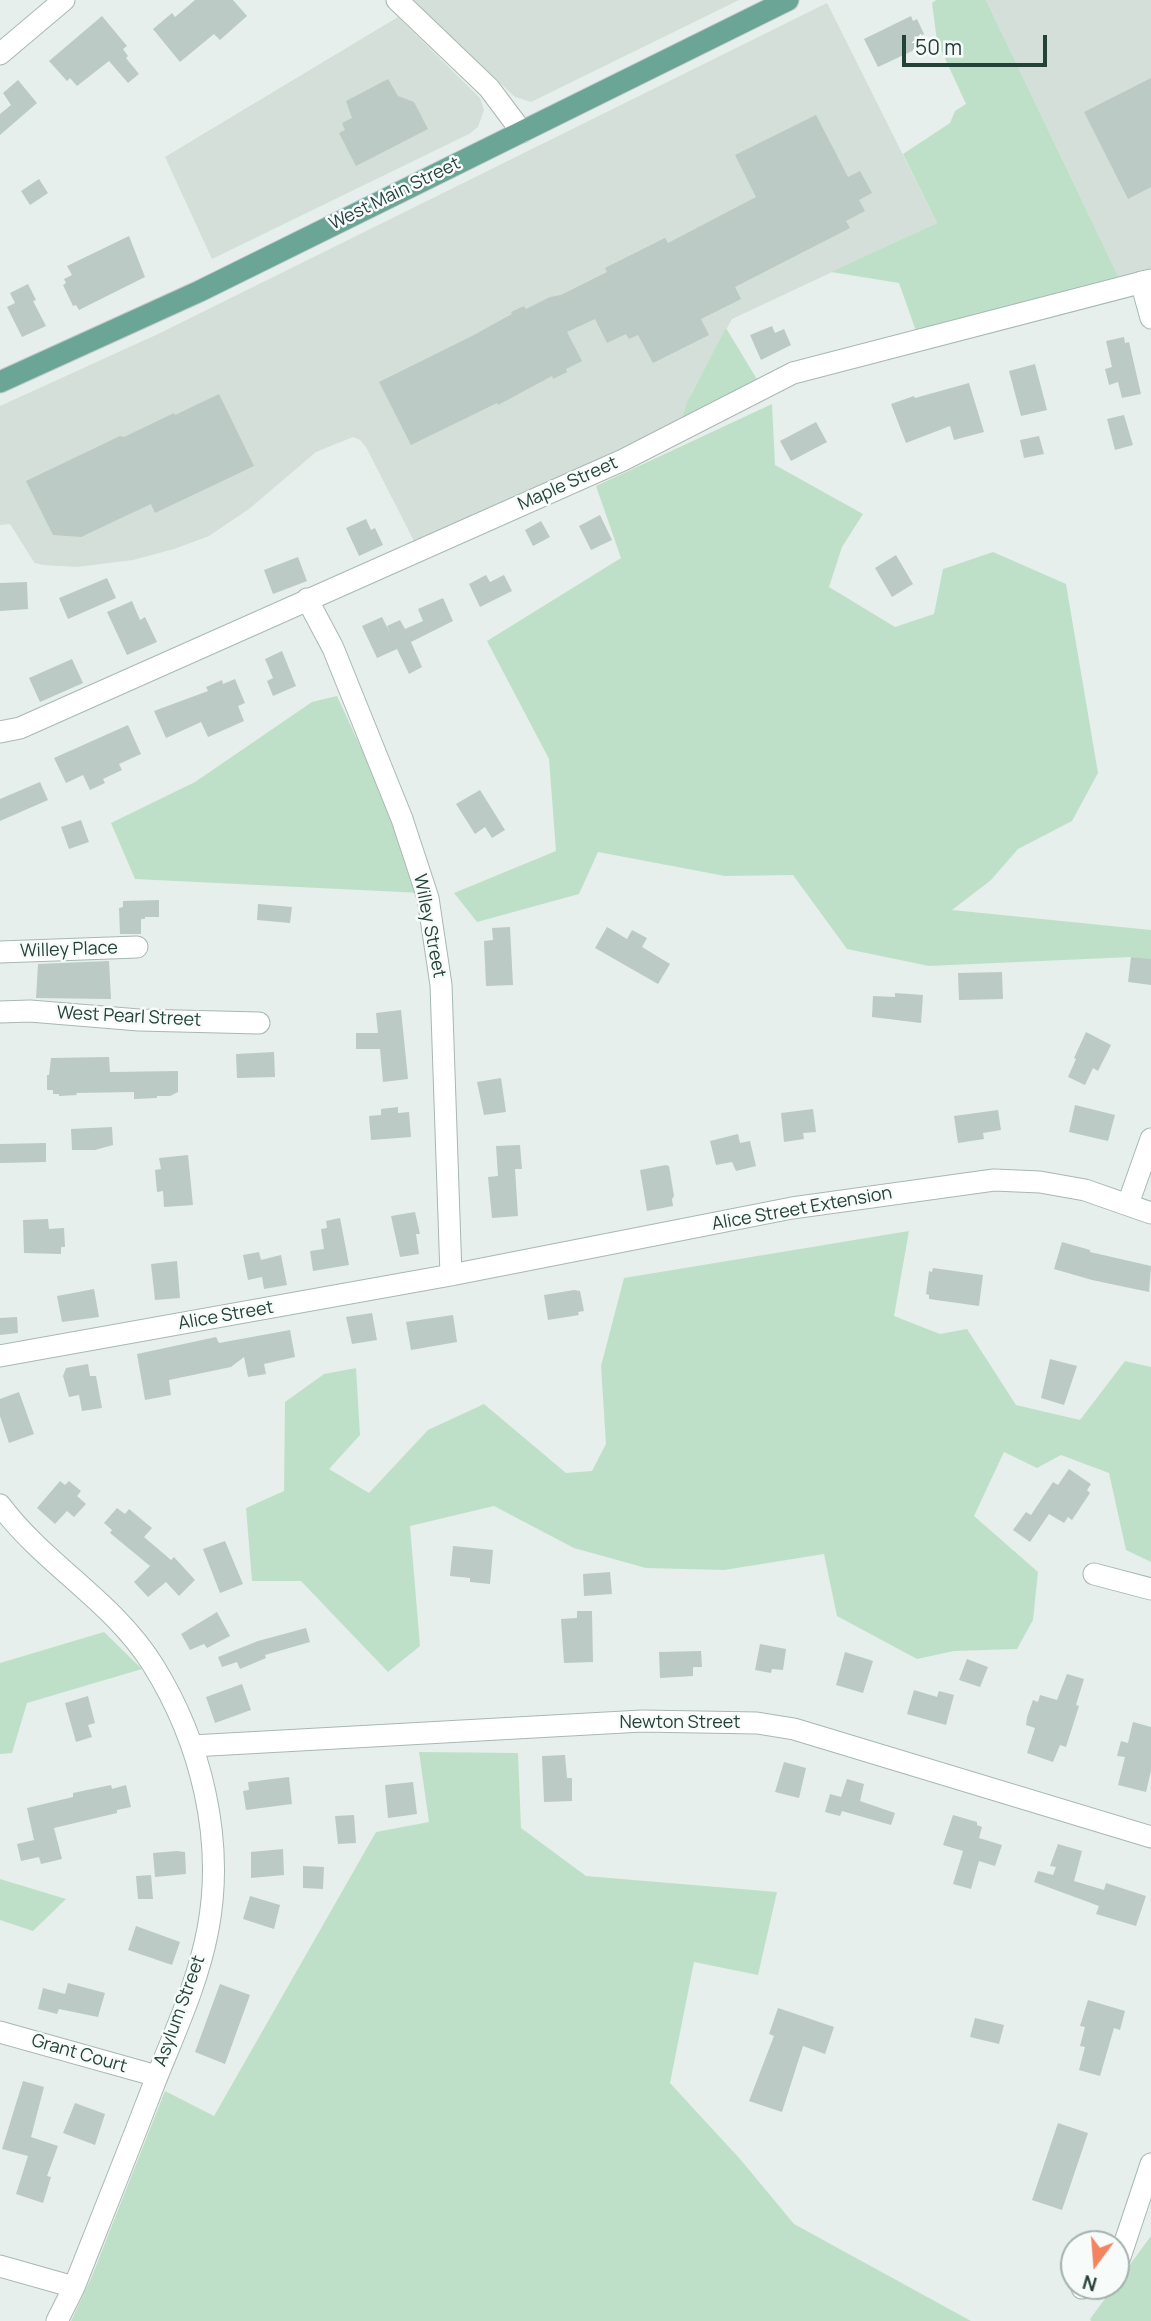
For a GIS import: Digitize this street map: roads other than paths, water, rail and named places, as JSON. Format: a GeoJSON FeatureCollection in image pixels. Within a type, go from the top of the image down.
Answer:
{"type":"FeatureCollection","features":[{"type":"Feature","properties":{"kind":"main road","name":"West Main Street"},"geometry":{"type":"LineString","coordinates":[[0,382],[188,296],[788,0]]}},
{"type":"Feature","properties":{"kind":"street"},"geometry":{"type":"LineString","coordinates":[[0,54],[64,0]]}},
{"type":"Feature","properties":{"kind":"street"},"geometry":{"type":"LineString","coordinates":[[397,0],[492,92],[522,132]]}},
{"type":"Feature","properties":{"kind":"street"},"geometry":{"type":"LineString","coordinates":[[1146,281],[1151,318]]}},
{"type":"Feature","properties":{"kind":"street","name":"Maple Street"},"geometry":{"type":"LineString","coordinates":[[0,732],[20,727],[623,460],[793,373],[1146,281]]}},
{"type":"Feature","properties":{"kind":"street","name":"Willey Street"},"geometry":{"type":"LineString","coordinates":[[307,599],[333,648],[402,819],[428,898],[441,985],[451,1275]]}},
{"type":"Feature","properties":{"kind":"street","name":"Willey Place"},"geometry":{"type":"LineString","coordinates":[[0,952],[138,947]]}},
{"type":"Feature","properties":{"kind":"street","name":"West Pearl Street"},"geometry":{"type":"LineString","coordinates":[[0,1012],[259,1023]]}},
{"type":"Feature","properties":{"kind":"street"},"geometry":{"type":"LineString","coordinates":[[1128,1204],[1151,1139]]}},
{"type":"Feature","properties":{"kind":"street","name":"Alice Street Extension"},"geometry":{"type":"LineString","coordinates":[[451,1275],[792,1208],[995,1180],[1051,1184],[1085,1190],[1151,1213]]}},
{"type":"Feature","properties":{"kind":"street","name":"Alice Street"},"geometry":{"type":"LineString","coordinates":[[0,1356],[451,1275]]}},
{"type":"Feature","properties":{"kind":"street","name":"Asylum Street"},"geometry":{"type":"LineString","coordinates":[[0,1504],[31,1541],[102,1603],[129,1631],[153,1665],[192,1746],[201,1777],[211,1833],[213,1865],[208,1929],[190,1994],[74,2287],[57,2321]]}},
{"type":"Feature","properties":{"kind":"street"},"geometry":{"type":"LineString","coordinates":[[1094,1574],[1151,1589]]}},
{"type":"Feature","properties":{"kind":"street","name":"Newton Street"},"geometry":{"type":"LineString","coordinates":[[192,1746],[642,1721],[757,1723],[794,1729],[1151,1837]]}},
{"type":"Feature","properties":{"kind":"street","name":"Grant Court"},"geometry":{"type":"LineString","coordinates":[[0,2032],[157,2076]]}},
{"type":"Feature","properties":{"kind":"street"},"geometry":{"type":"LineString","coordinates":[[1129,2230],[1151,2164]]}},
{"type":"Feature","properties":{"kind":"street"},"geometry":{"type":"LineString","coordinates":[[0,2266],[74,2287]]}}]}
